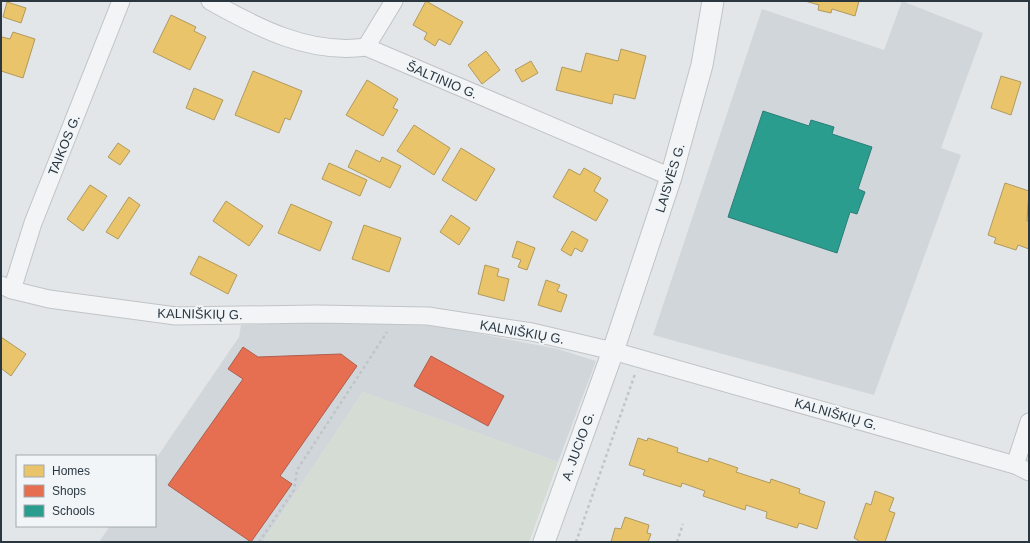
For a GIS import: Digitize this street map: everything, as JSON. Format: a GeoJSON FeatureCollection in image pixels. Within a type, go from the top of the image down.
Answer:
{"type":"FeatureCollection","features":[{"type":"Feature","properties":{"kind":"street","name":"TAIKOS G."},"geometry":{"type":"LineString","coordinates":[[5,291],[121,1]]}},
{"type":"Feature","properties":{"kind":"street","name":"ŠALTINIO G."},"geometry":{"type":"LineString","coordinates":[[210,1],[267,31],[316,46],[346,50],[366,48],[671,177]]}},
{"type":"Feature","properties":{"kind":"street"},"geometry":{"type":"LineString","coordinates":[[366,48],[394,1]]}},
{"type":"Feature","properties":{"kind":"street","name":"LAISVĖS G."},"geometry":{"type":"LineString","coordinates":[[613,351],[671,177],[702,65],[713,1]]}},
{"type":"Feature","properties":{"kind":"street","name":"KALNIŠKIŲ G."},"geometry":{"type":"LineString","coordinates":[[5,291],[49,299],[176,316],[317,314],[428,316],[526,332],[640,358],[1022,469]]}},
{"type":"Feature","properties":{"kind":"street","name":"A. JUCIO G."},"geometry":{"type":"LineString","coordinates":[[544,542],[613,351]]}},
{"type":"Feature","properties":{"kind":"street"},"geometry":{"type":"LineString","coordinates":[[1022,469],[1029,422]]}},
{"type":"Feature","properties":{"kind":"path"},"geometry":{"type":"LineString","coordinates":[[259,542],[294,490],[297,470],[387,331],[392,316]]}},
{"type":"Feature","properties":{"kind":"path"},"geometry":{"type":"LineString","coordinates":[[576,542],[640,358]]}},
{"type":"Feature","properties":{"kind":"path"},"geometry":{"type":"LineString","coordinates":[[677,542],[683,524]]}},
{"type":"Feature","properties":{"kind":"shaded area"},"geometry":{"type":"Polygon","coordinates":[[[902,1],[983,33],[941,148],[961,155],[874,395],[653,335],[762,9],[884,50],[902,1]]]}},
{"type":"Feature","properties":{"kind":"shaded area"},"geometry":{"type":"Polygon","coordinates":[[[340,322],[439,326],[558,349],[596,361],[558,462],[363,392],[263,542],[99,542],[109,527],[156,527],[156,459],[239,337],[241,325],[340,322]]]}},
{"type":"Feature","properties":{"kind":"shaded area"},"geometry":{"type":"Polygon","coordinates":[[[363,392],[558,462],[529,542],[263,542],[363,392]]]}},
{"type":"Feature","properties":{"kind":"building: Homes"},"geometry":{"type":"Polygon","coordinates":[[[426,1],[463,22],[450,45],[439,39],[435,46],[424,39],[427,33],[413,25],[426,1]]]}},
{"type":"Feature","properties":{"kind":"building: Homes"},"geometry":{"type":"Polygon","coordinates":[[[805,1],[859,1],[855,16],[832,9],[831,13],[818,10],[819,5],[805,1]]]}},
{"type":"Feature","properties":{"kind":"building: Homes"},"geometry":{"type":"Polygon","coordinates":[[[7,2],[26,8],[21,23],[3,17],[7,2]]]}},
{"type":"Feature","properties":{"kind":"building: Homes"},"geometry":{"type":"Polygon","coordinates":[[[171,15],[196,27],[194,31],[206,37],[190,70],[153,52],[171,15]]]}},
{"type":"Feature","properties":{"kind":"building: Homes"},"geometry":{"type":"Polygon","coordinates":[[[13,32],[35,39],[23,78],[1,71],[1,40],[2,37],[10,39],[13,32]]]}},
{"type":"Feature","properties":{"kind":"building: Homes"},"geometry":{"type":"Polygon","coordinates":[[[621,49],[646,56],[635,99],[614,94],[612,104],[556,90],[562,67],[581,72],[586,53],[618,61],[621,49]]]}},
{"type":"Feature","properties":{"kind":"building: Homes"},"geometry":{"type":"Polygon","coordinates":[[[486,51],[500,70],[482,84],[468,65],[486,51]]]}},
{"type":"Feature","properties":{"kind":"building: Homes"},"geometry":{"type":"Polygon","coordinates":[[[531,61],[538,73],[522,82],[515,70],[531,61]]]}},
{"type":"Feature","properties":{"kind":"building: Homes"},"geometry":{"type":"Polygon","coordinates":[[[253,71],[302,91],[290,120],[285,118],[279,133],[235,115],[253,71]]]}},
{"type":"Feature","properties":{"kind":"building: Homes"},"geometry":{"type":"Polygon","coordinates":[[[1001,76],[1021,82],[1011,115],[991,108],[1001,76]]]}},
{"type":"Feature","properties":{"kind":"building: Homes"},"geometry":{"type":"Polygon","coordinates":[[[367,80],[398,99],[393,108],[398,110],[383,136],[346,115],[367,80]]]}},
{"type":"Feature","properties":{"kind":"building: Homes"},"geometry":{"type":"Polygon","coordinates":[[[194,88],[223,100],[214,120],[186,108],[194,88]]]}},
{"type":"Feature","properties":{"kind":"building: Homes"},"geometry":{"type":"Polygon","coordinates":[[[414,125],[450,148],[434,175],[397,151],[414,125]]]}},
{"type":"Feature","properties":{"kind":"building: Homes"},"geometry":{"type":"Polygon","coordinates":[[[118,143],[130,151],[120,165],[108,157],[118,143]]]}},
{"type":"Feature","properties":{"kind":"building: Homes"},"geometry":{"type":"Polygon","coordinates":[[[461,148],[495,169],[476,201],[442,180],[461,148]]]}},
{"type":"Feature","properties":{"kind":"building: Homes"},"geometry":{"type":"Polygon","coordinates":[[[356,150],[380,162],[382,157],[401,166],[390,188],[348,167],[356,150]]]}},
{"type":"Feature","properties":{"kind":"building: Homes"},"geometry":{"type":"Polygon","coordinates":[[[329,163],[367,180],[360,196],[322,179],[329,163]]]}},
{"type":"Feature","properties":{"kind":"building: Homes"},"geometry":{"type":"Polygon","coordinates":[[[584,168],[601,178],[594,191],[608,200],[596,221],[553,197],[569,169],[580,175],[584,168]]]}},
{"type":"Feature","properties":{"kind":"building: Homes"},"geometry":{"type":"Polygon","coordinates":[[[1005,183],[1029,191],[1027,221],[1029,221],[1029,249],[1018,245],[1016,250],[994,243],[996,238],[988,235],[1005,183]]]}},
{"type":"Feature","properties":{"kind":"building: Homes"},"geometry":{"type":"Polygon","coordinates":[[[90,185],[107,196],[83,231],[67,219],[90,185]]]}},
{"type":"Feature","properties":{"kind":"building: Homes"},"geometry":{"type":"Polygon","coordinates":[[[129,197],[140,205],[118,239],[106,232],[129,197]]]}},
{"type":"Feature","properties":{"kind":"building: Homes"},"geometry":{"type":"Polygon","coordinates":[[[226,201],[263,226],[249,246],[213,221],[226,201]]]}},
{"type":"Feature","properties":{"kind":"building: Homes"},"geometry":{"type":"Polygon","coordinates":[[[291,204],[332,222],[320,251],[278,233],[291,204]]]}},
{"type":"Feature","properties":{"kind":"building: Homes"},"geometry":{"type":"Polygon","coordinates":[[[451,215],[470,228],[459,245],[440,232],[451,215]]]}},
{"type":"Feature","properties":{"kind":"building: Homes"},"geometry":{"type":"Polygon","coordinates":[[[364,225],[401,238],[389,272],[352,259],[364,225]]]}},
{"type":"Feature","properties":{"kind":"building: Homes"},"geometry":{"type":"Polygon","coordinates":[[[572,231],[588,240],[582,252],[575,248],[571,256],[561,250],[572,231]]]}},
{"type":"Feature","properties":{"kind":"building: Homes"},"geometry":{"type":"Polygon","coordinates":[[[517,241],[535,248],[527,270],[518,267],[521,260],[512,257],[517,241]]]}},
{"type":"Feature","properties":{"kind":"building: Homes"},"geometry":{"type":"Polygon","coordinates":[[[199,256],[237,275],[228,294],[190,274],[199,256]]]}},
{"type":"Feature","properties":{"kind":"building: Homes"},"geometry":{"type":"Polygon","coordinates":[[[485,265],[499,269],[497,276],[509,279],[504,301],[478,294],[485,265]]]}},
{"type":"Feature","properties":{"kind":"building: Homes"},"geometry":{"type":"Polygon","coordinates":[[[546,280],[560,285],[557,291],[567,295],[561,312],[538,305],[546,280]]]}},
{"type":"Feature","properties":{"kind":"building: Homes"},"geometry":{"type":"Polygon","coordinates":[[[1,337],[26,354],[11,376],[2,369],[1,370],[1,337]]]}},
{"type":"Feature","properties":{"kind":"building: Homes"},"geometry":{"type":"Polygon","coordinates":[[[638,438],[647,441],[648,438],[678,448],[677,452],[708,462],[709,458],[738,468],[736,472],[770,483],[771,479],[800,489],[799,493],[825,502],[817,529],[799,523],[797,528],[766,518],[767,512],[746,505],[745,510],[703,496],[705,491],[682,483],[681,487],[643,475],[645,470],[629,465],[638,438]]]}},
{"type":"Feature","properties":{"kind":"building: Homes"},"geometry":{"type":"Polygon","coordinates":[[[875,491],[894,498],[889,511],[895,513],[885,542],[858,542],[858,540],[854,538],[866,503],[871,505],[875,491]]]}},
{"type":"Feature","properties":{"kind":"building: Homes"},"geometry":{"type":"Polygon","coordinates":[[[625,517],[649,525],[647,533],[651,534],[648,542],[611,542],[615,528],[621,529],[625,517]]]}},
{"type":"Feature","properties":{"kind":"building: Shops"},"geometry":{"type":"Polygon","coordinates":[[[243,347],[258,357],[341,354],[357,366],[280,476],[292,484],[251,542],[168,485],[243,379],[228,369],[243,347]]]}},
{"type":"Feature","properties":{"kind":"building: Shops"},"geometry":{"type":"Polygon","coordinates":[[[431,356],[504,396],[488,426],[414,386],[431,356]]]}},
{"type":"Feature","properties":{"kind":"building: Schools"},"geometry":{"type":"Polygon","coordinates":[[[763,111],[809,126],[811,120],[834,127],[832,134],[872,147],[858,189],[865,192],[857,214],[850,212],[837,253],[728,217],[763,111]]]}}]}
